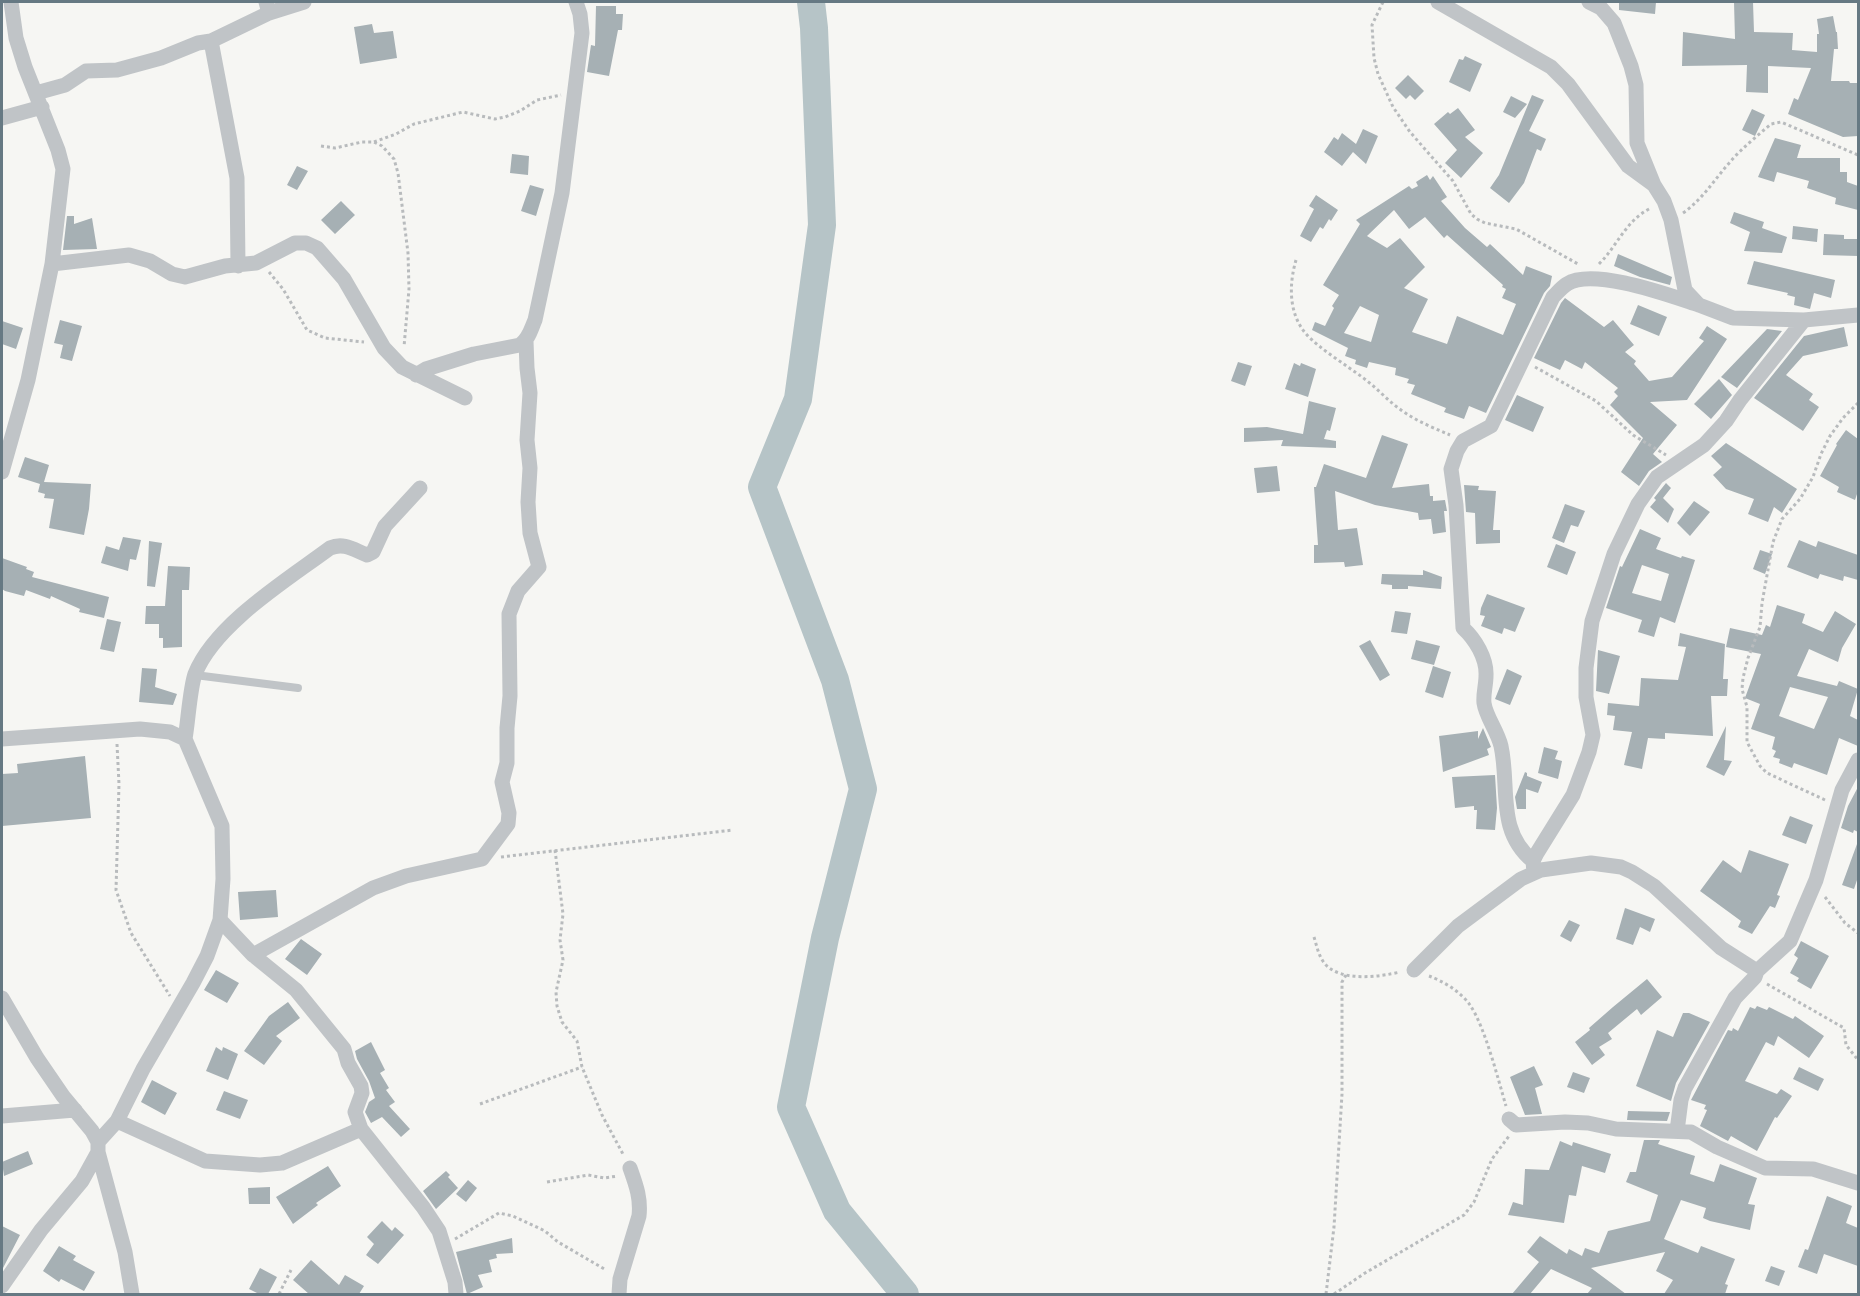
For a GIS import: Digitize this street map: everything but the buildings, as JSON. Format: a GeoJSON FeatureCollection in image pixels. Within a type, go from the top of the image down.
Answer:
{"type":"FeatureCollection","features":[{"type":"Feature","properties":{"kind":"street"},"geometry":{"type":"LineString","coordinates":[[2,472],[28,380],[52,264],[63,169],[16,38],[11,2]]}},
{"type":"Feature","properties":{"kind":"street"},"geometry":{"type":"LineString","coordinates":[[2,118],[39,100],[86,71],[117,70],[161,58],[198,43],[211,41],[268,7],[304,2]]}},
{"type":"Feature","properties":{"kind":"street"},"geometry":{"type":"LineString","coordinates":[[253,955],[373,888],[406,876],[482,859],[508,824],[509,813],[502,782],[507,764],[510,687],[509,614],[518,591],[539,567],[530,533],[528,502],[531,468],[527,440],[530,393],[526,368],[526,341],[535,320],[562,193],[582,33],[576,2]]}},
{"type":"Feature","properties":{"kind":"street"},"geometry":{"type":"LineString","coordinates":[[1438,2],[1551,67],[1568,84],[1628,166],[1654,185]]}},
{"type":"Feature","properties":{"kind":"street"},"geometry":{"type":"LineString","coordinates":[[1589,2],[1601,8],[1614,23],[1630,66],[1636,84],[1637,143],[1671,220],[1685,290],[1699,305]]}},
{"type":"Feature","properties":{"kind":"street"},"geometry":{"type":"LineString","coordinates":[[211,41],[237,178],[238,266]]}},
{"type":"Feature","properties":{"kind":"street"},"geometry":{"type":"LineString","coordinates":[[52,264],[129,255],[150,261],[171,274],[185,277],[225,266],[261,261],[295,243],[306,243],[317,248],[344,279],[381,344],[402,367],[465,398]]}},
{"type":"Feature","properties":{"kind":"street"},"geometry":{"type":"LineString","coordinates":[[1756,974],[1721,948],[1654,886],[1632,872],[1621,867],[1592,863],[1541,870],[1534,867],[1522,852],[1508,824],[1503,755],[1499,737],[1484,703],[1486,676],[1478,646],[1463,628],[1456,505],[1451,469],[1463,441],[1491,426],[1553,297],[1583,273],[1594,278],[1637,286],[1733,318],[1804,320],[1858,315]]}},
{"type":"Feature","properties":{"kind":"street"},"geometry":{"type":"LineString","coordinates":[[1414,970],[1458,926],[1534,867],[1573,795],[1589,752],[1593,735],[1586,697],[1589,637],[1614,554],[1649,486],[1657,477],[1704,445],[1726,421],[1804,320]]}},
{"type":"Feature","properties":{"kind":"street"},"geometry":{"type":"LineString","coordinates":[[416,375],[474,354],[520,345],[526,341]]}},
{"type":"Feature","properties":{"kind":"street"},"geometry":{"type":"LineString","coordinates":[[2,1286],[46,1224],[82,1180],[98,1147],[117,1121],[143,1069],[207,956],[220,920],[223,879],[222,826],[185,739],[195,675],[223,633],[251,606],[330,548],[337,545],[348,546],[367,555],[373,552],[385,526],[420,488]]}},
{"type":"Feature","properties":{"kind":"street"},"geometry":{"type":"LineString","coordinates":[[2,738],[153,729],[170,732],[185,739]]}},
{"type":"Feature","properties":{"kind":"street"},"geometry":{"type":"LineString","coordinates":[[1677,1131],[1681,1100],[1691,1074],[1716,1035],[1735,998],[1790,941],[1816,880],[1842,790],[1858,760]]}},
{"type":"Feature","properties":{"kind":"street"},"geometry":{"type":"LineString","coordinates":[[220,920],[253,955],[296,990],[344,1049],[348,1063],[361,1086],[362,1093],[355,1112],[361,1128],[439,1231],[456,1294]]}},
{"type":"Feature","properties":{"kind":"street"},"geometry":{"type":"LineString","coordinates":[[2,998],[37,1058],[92,1131],[125,1252],[132,1294]]}},
{"type":"Feature","properties":{"kind":"street"},"geometry":{"type":"LineString","coordinates":[[2,1116],[75,1110]]}},
{"type":"Feature","properties":{"kind":"street"},"geometry":{"type":"LineString","coordinates":[[117,1121],[205,1161],[260,1166],[282,1163],[361,1128]]}},
{"type":"Feature","properties":{"kind":"street"},"geometry":{"type":"LineString","coordinates":[[1513,1122],[1588,1123],[1616,1129],[1691,1132],[1709,1143],[1766,1168],[1813,1169],[1858,1179]]}},
{"type":"Feature","properties":{"kind":"street"},"geometry":{"type":"LineString","coordinates":[[620,1287],[639,1216],[638,1188],[631,1171]]}},
{"type":"Feature","properties":{"kind":"lane"},"geometry":{"type":"LineString","coordinates":[[195,675],[298,688]]}},
{"type":"Feature","properties":{"kind":"path"},"geometry":{"type":"LineString","coordinates":[[1383,2],[1372,25],[1374,57],[1378,74],[1393,106],[1410,132],[1453,181],[1471,214],[1485,223],[1516,229],[1572,262],[1583,273],[1609,254],[1628,225],[1640,213],[1664,201]]}},
{"type":"Feature","properties":{"kind":"path"},"geometry":{"type":"LineString","coordinates":[[321,146],[335,148],[362,142],[374,142],[414,124],[463,112],[495,119],[505,117],[537,100],[575,92]]}},
{"type":"Feature","properties":{"kind":"path"},"geometry":{"type":"LineString","coordinates":[[1671,220],[1694,205],[1712,187],[1730,162],[1772,124],[1781,122],[1858,155]]}},
{"type":"Feature","properties":{"kind":"path"},"geometry":{"type":"LineString","coordinates":[[374,142],[389,152],[398,173],[408,253],[409,289],[402,367]]}},
{"type":"Feature","properties":{"kind":"path"},"geometry":{"type":"LineString","coordinates":[[1296,260],[1290,280],[1291,299],[1298,321],[1306,335],[1384,393],[1401,410],[1463,441]]}},
{"type":"Feature","properties":{"kind":"path"},"geometry":{"type":"LineString","coordinates":[[261,261],[283,289],[307,330],[325,338],[381,344]]}},
{"type":"Feature","properties":{"kind":"path"},"geometry":{"type":"LineString","coordinates":[[1523,360],[1596,401],[1633,435],[1679,462]]}},
{"type":"Feature","properties":{"kind":"path"},"geometry":{"type":"LineString","coordinates":[[1838,806],[1767,773],[1760,766],[1747,742],[1747,706],[1742,689],[1748,658],[1760,627],[1765,582],[1778,528],[1813,477],[1821,453],[1830,436],[1858,403]]}},
{"type":"Feature","properties":{"kind":"path"},"geometry":{"type":"LineString","coordinates":[[116,730],[119,784],[116,890],[131,933],[178,1008]]}},
{"type":"Feature","properties":{"kind":"path"},"geometry":{"type":"LineString","coordinates":[[482,859],[733,830]]}},
{"type":"Feature","properties":{"kind":"path"},"geometry":{"type":"LineString","coordinates":[[547,1182],[583,1176],[604,1178],[631,1171],[602,1115],[582,1067],[578,1041],[562,1022],[557,1006],[556,992],[563,960],[560,940],[563,914],[555,850]]}},
{"type":"Feature","properties":{"kind":"path"},"geometry":{"type":"LineString","coordinates":[[1816,880],[1826,898],[1845,922],[1858,933]]}},
{"type":"Feature","properties":{"kind":"path"},"geometry":{"type":"LineString","coordinates":[[1314,937],[1320,957],[1327,966],[1346,975],[1380,977],[1414,970],[1443,981],[1470,1004],[1495,1067],[1513,1122],[1492,1159],[1474,1202],[1464,1215],[1365,1273],[1334,1294]]}},
{"type":"Feature","properties":{"kind":"path"},"geometry":{"type":"LineString","coordinates":[[1756,974],[1844,1028],[1846,1045],[1858,1060]]}},
{"type":"Feature","properties":{"kind":"path"},"geometry":{"type":"LineString","coordinates":[[1326,1294],[1334,1227],[1342,1095],[1340,1002],[1342,982],[1346,975]]}},
{"type":"Feature","properties":{"kind":"path"},"geometry":{"type":"LineString","coordinates":[[480,1104],[582,1067]]}},
{"type":"Feature","properties":{"kind":"path"},"geometry":{"type":"LineString","coordinates":[[444,1246],[499,1213],[513,1215],[545,1231],[620,1287]]}},
{"type":"Feature","properties":{"kind":"path"},"geometry":{"type":"LineString","coordinates":[[279,1294],[291,1270]]}},
{"type":"Feature","properties":{"kind":"waterway"},"geometry":{"type":"LineString","coordinates":[[811,2],[822,225],[798,399],[762,487],[835,680],[863,789],[825,938],[791,1107],[837,1211],[905,1294]]}}]}
